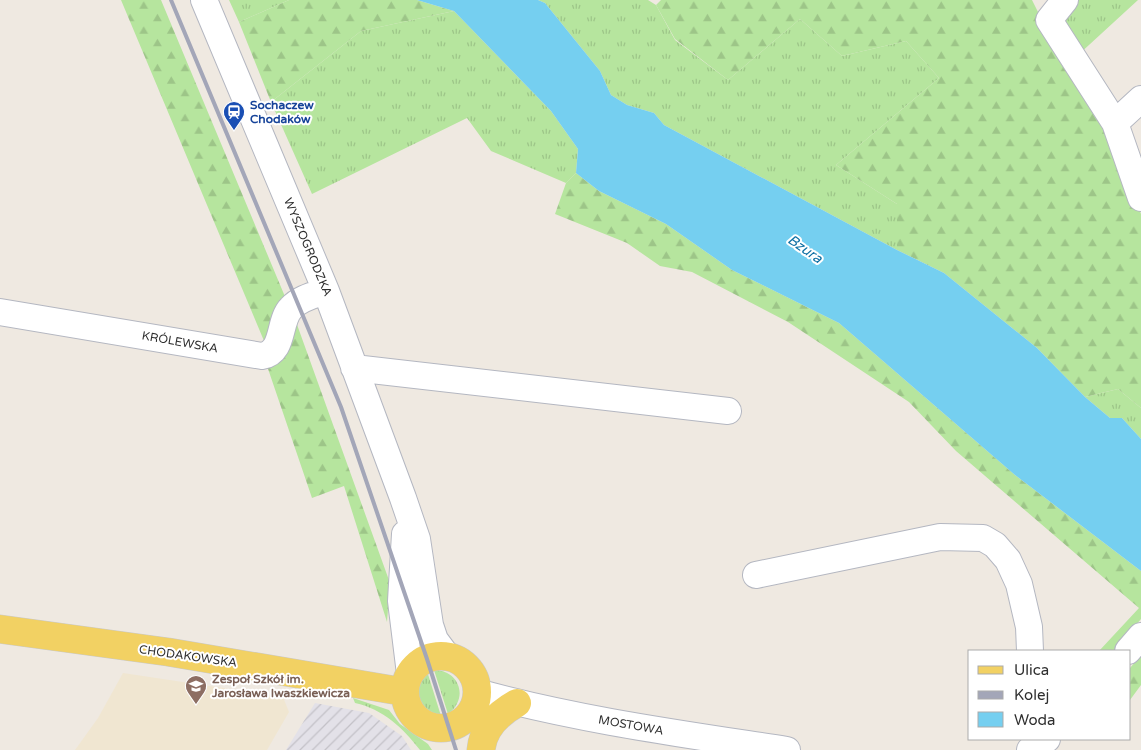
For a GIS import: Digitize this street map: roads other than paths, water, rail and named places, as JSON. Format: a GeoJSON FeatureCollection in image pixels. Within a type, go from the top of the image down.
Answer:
{"type":"FeatureCollection","features":[{"type":"Feature","properties":{"kind":"main road","name":"CHODAKOWSKA"},"geometry":{"type":"LineString","coordinates":[[0,629],[408,683]]}},
{"type":"Feature","properties":{"kind":"main road"},"geometry":{"type":"LineString","coordinates":[[447,656],[465,665],[472,673],[478,692],[475,706],[462,722],[448,728],[438,739],[416,719],[408,706],[408,683],[427,659],[447,656]]}},
{"type":"Feature","properties":{"kind":"main road"},"geometry":{"type":"LineString","coordinates":[[481,750],[486,732],[494,720],[504,710],[517,703]]}},
{"type":"Feature","properties":{"kind":"main road"},"geometry":{"type":"LineString","coordinates":[[462,722],[473,750]]}},
{"type":"Feature","properties":{"kind":"street","name":"WYSZOGRODZKA"},"geometry":{"type":"LineString","coordinates":[[204,0],[326,290],[417,539],[430,625],[435,640],[447,656]]}},
{"type":"Feature","properties":{"kind":"street"},"geometry":{"type":"LineString","coordinates":[[1051,7],[1115,123],[1141,198]]}},
{"type":"Feature","properties":{"kind":"street"},"geometry":{"type":"LineString","coordinates":[[1115,123],[1141,99]]}},
{"type":"Feature","properties":{"kind":"street","name":"KRÓLEWSKA"},"geometry":{"type":"LineString","coordinates":[[0,312],[262,356],[268,355],[277,344],[284,316],[291,307],[305,298],[326,290]]}},
{"type":"Feature","properties":{"kind":"street"},"geometry":{"type":"LineString","coordinates":[[354,368],[728,411]]}},
{"type":"Feature","properties":{"kind":"street","name":"WYSZOGRODZKA"},"geometry":{"type":"LineString","coordinates":[[403,498],[405,535],[401,602],[408,683]]}},
{"type":"Feature","properties":{"kind":"street"},"geometry":{"type":"LineString","coordinates":[[756,575],[940,537],[983,538],[995,545],[1008,560],[1019,584],[1029,626],[1030,650]]}},
{"type":"Feature","properties":{"kind":"street"},"geometry":{"type":"LineString","coordinates":[[1129,650],[1141,636]]}},
{"type":"Feature","properties":{"kind":"street","name":"MOSTOWA"},"geometry":{"type":"LineString","coordinates":[[478,692],[517,703],[640,727],[787,750]]}},
{"type":"Feature","properties":{"kind":"street"},"geometry":{"type":"LineString","coordinates":[[1030,750],[1045,740]]}},
{"type":"Feature","properties":{"kind":"water","name":"Bzura"},"geometry":{"type":"Polygon","coordinates":[[[417,0],[538,0],[545,3],[600,71],[611,95],[627,105],[654,113],[664,125],[897,250],[944,273],[1037,348],[1085,397],[1110,418],[1122,418],[1141,439],[1141,571],[1015,475],[839,323],[732,270],[666,224],[599,191],[576,173],[578,149],[551,111],[454,11],[417,0]]]}},
{"type":"Feature","properties":{"kind":"railway"},"geometry":{"type":"LineString","coordinates":[[171,0],[341,407],[456,750]]}},
{"type":"Feature","properties":{"kind":"place","name":"Sochaczew Chodaków"},"geometry":{"type":"Point","coordinates":[234,131]}},
{"type":"Feature","properties":{"kind":"place","name":"Zespoł Szkół im. Jarosława Iwaszkiewicza"},"geometry":{"type":"Point","coordinates":[196,705]}}]}
